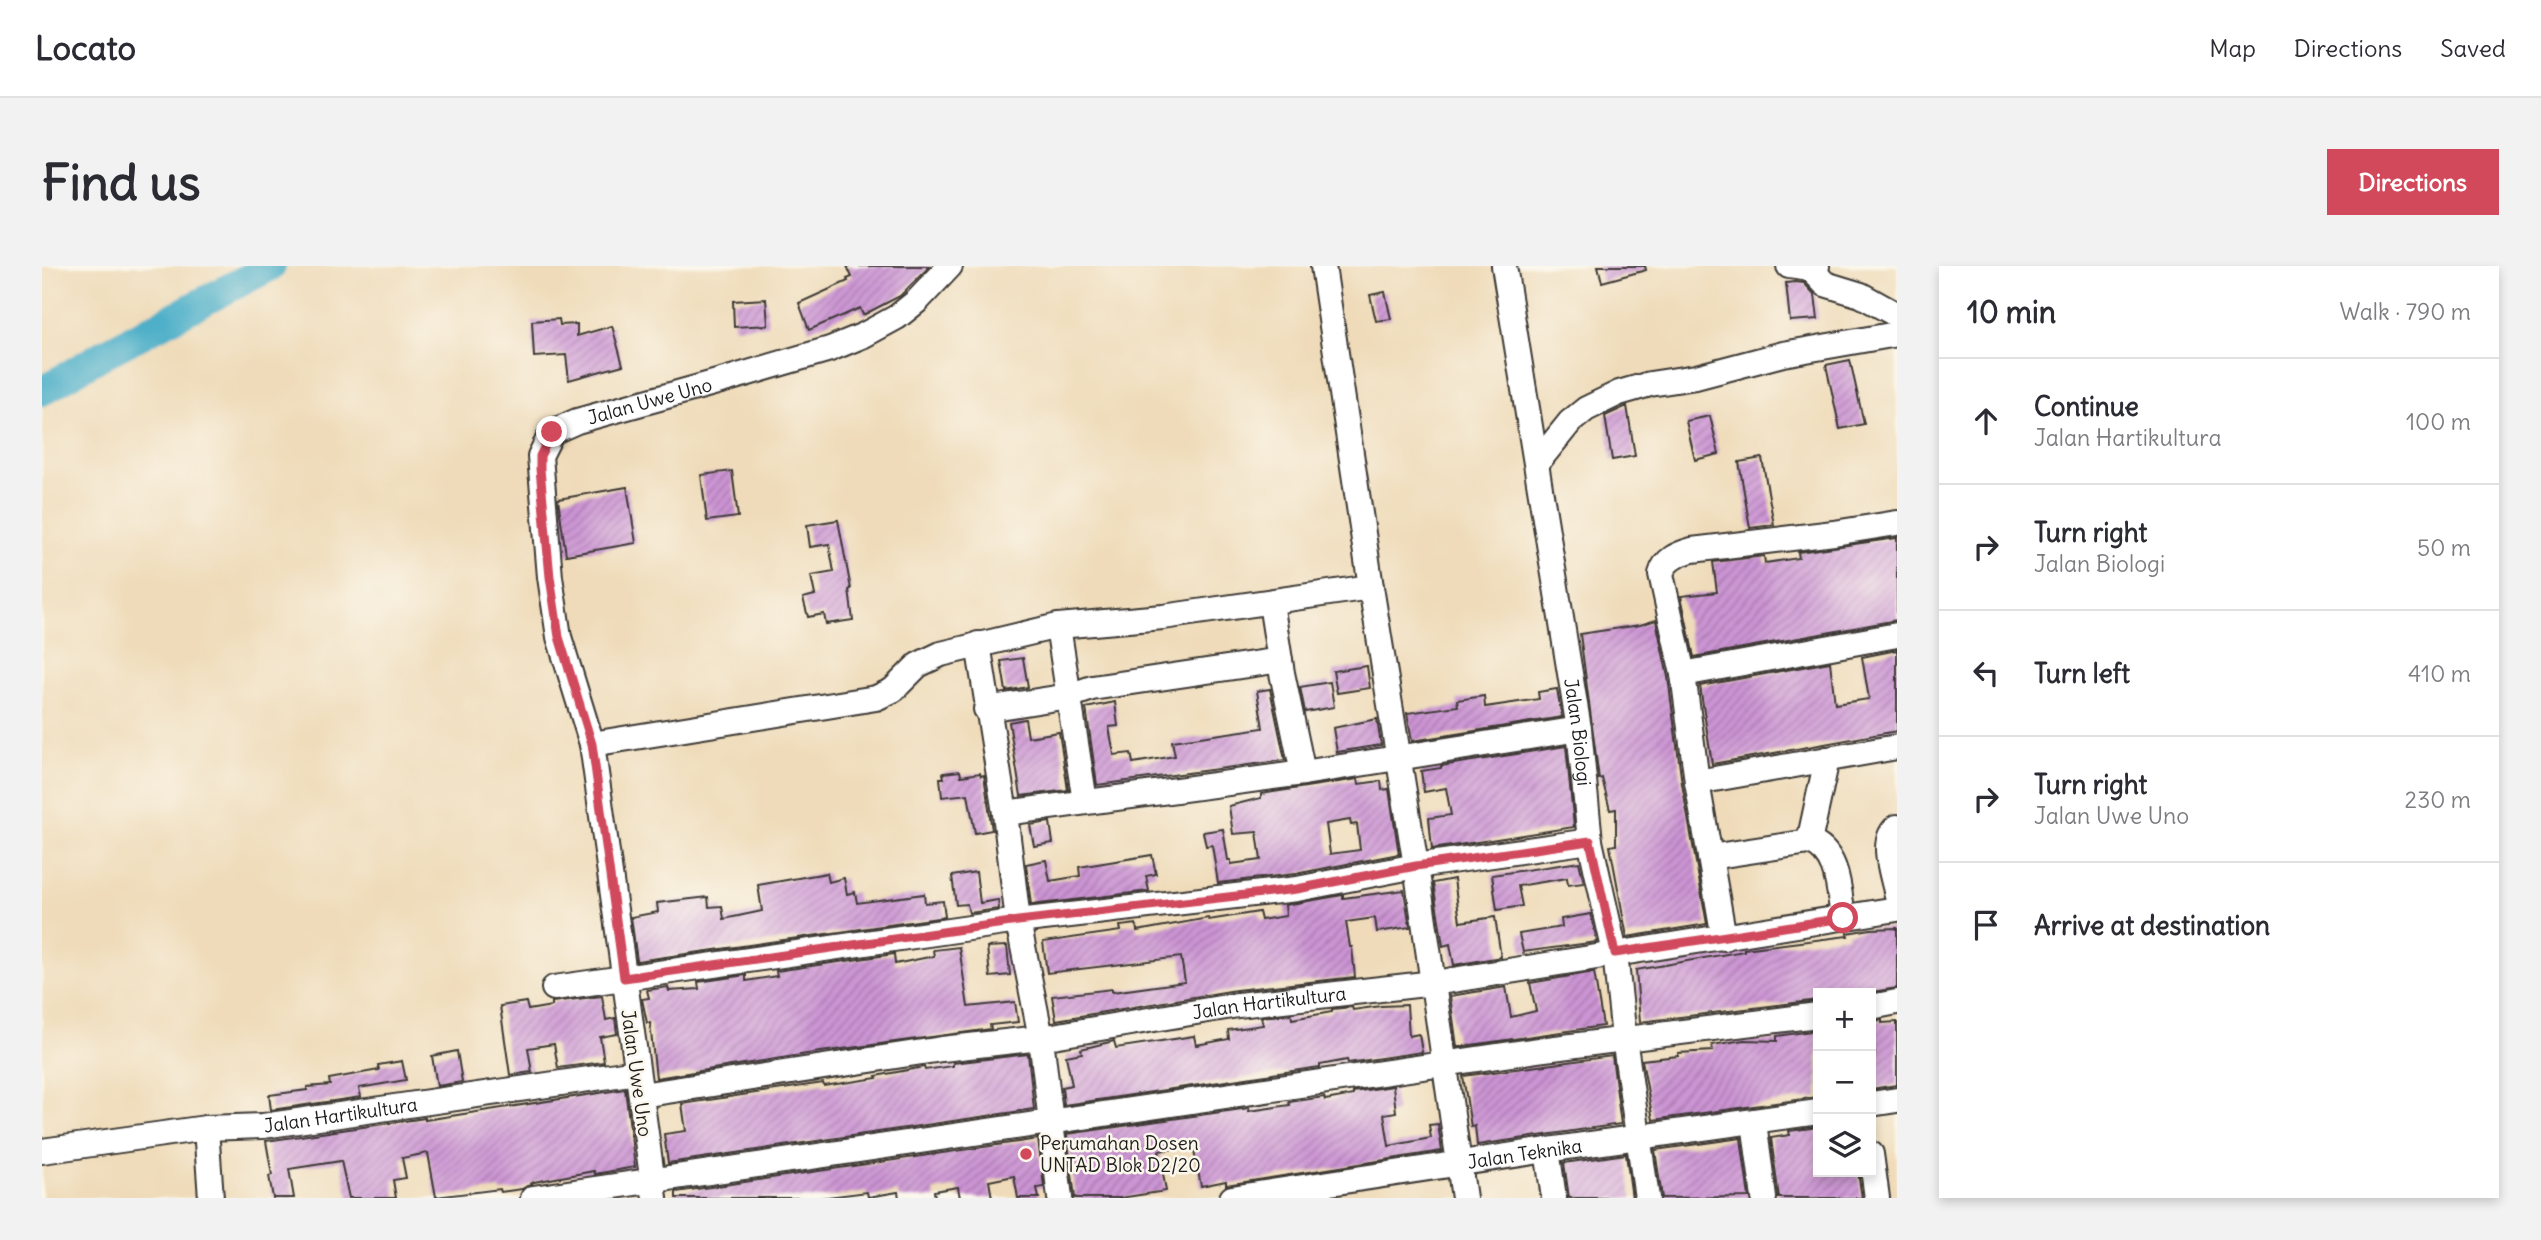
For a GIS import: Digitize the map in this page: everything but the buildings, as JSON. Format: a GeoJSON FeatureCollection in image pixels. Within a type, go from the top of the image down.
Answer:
{"type":"FeatureCollection","features":[{"type":"Feature","properties":{"kind":"street","name":"Jalan Uwe Uno"},"geometry":{"type":"LineString","coordinates":[[654,1190],[592,744],[559,637],[550,577],[540,456],[552,432],[591,416],[754,372],[864,335],[898,317],[950,266]]}},
{"type":"Feature","properties":{"kind":"street"},"geometry":{"type":"LineString","coordinates":[[1323,266],[1416,866],[1464,1198]]}},
{"type":"Feature","properties":{"kind":"street","name":"Jalan Biologi"},"geometry":{"type":"LineString","coordinates":[[1504,266],[1579,729],[1590,841],[1615,953],[1647,1198]]}},
{"type":"Feature","properties":{"kind":"street"},"geometry":{"type":"LineString","coordinates":[[1806,267],[1829,285],[1861,295],[1897,315]]}},
{"type":"Feature","properties":{"kind":"street"},"geometry":{"type":"LineString","coordinates":[[1537,463],[1570,422],[1586,409],[1619,393],[1650,384],[1696,377],[1783,354],[1897,334]]}},
{"type":"Feature","properties":{"kind":"street"},"geometry":{"type":"LineString","coordinates":[[1724,938],[1697,782],[1683,674],[1661,574],[1663,566],[1677,555],[1712,547],[1897,523]]}},
{"type":"Feature","properties":{"kind":"street"},"geometry":{"type":"LineString","coordinates":[[592,744],[876,698],[892,690],[918,665],[941,654],[1058,626],[1163,617],[1371,587]]}},
{"type":"Feature","properties":{"kind":"street"},"geometry":{"type":"LineString","coordinates":[[1271,603],[1303,773]]}},
{"type":"Feature","properties":{"kind":"street"},"geometry":{"type":"LineString","coordinates":[[1058,626],[1084,802]]}},
{"type":"Feature","properties":{"kind":"street"},"geometry":{"type":"LineString","coordinates":[[1683,674],[1897,635]]}},
{"type":"Feature","properties":{"kind":"street"},"geometry":{"type":"LineString","coordinates":[[978,644],[1018,921],[1041,1038],[1060,1198]]}},
{"type":"Feature","properties":{"kind":"street"},"geometry":{"type":"LineString","coordinates":[[986,709],[1069,696],[1092,688],[1280,660]]}},
{"type":"Feature","properties":{"kind":"street"},"geometry":{"type":"LineString","coordinates":[[1004,813],[1303,773],[1579,729]]}},
{"type":"Feature","properties":{"kind":"street"},"geometry":{"type":"LineString","coordinates":[[1697,782],[1897,747]]}},
{"type":"Feature","properties":{"kind":"street"},"geometry":{"type":"LineString","coordinates":[[1809,842],[1827,759]]}},
{"type":"Feature","properties":{"kind":"street"},"geometry":{"type":"LineString","coordinates":[[1897,827],[1891,831],[1888,845],[1897,895]]}},
{"type":"Feature","properties":{"kind":"street"},"geometry":{"type":"LineString","coordinates":[[554,988],[1018,921],[1297,889],[1416,866],[1590,841]]}},
{"type":"Feature","properties":{"kind":"street"},"geometry":{"type":"LineString","coordinates":[[1710,857],[1809,842],[1818,845],[1828,853],[1835,872],[1843,918]]}},
{"type":"Feature","properties":{"kind":"street","name":"Jalan Hartikultura"},"geometry":{"type":"LineString","coordinates":[[42,1151],[206,1128],[263,1126],[1041,1038],[1238,1005],[1433,983],[1897,909]]}},
{"type":"Feature","properties":{"kind":"street"},"geometry":{"type":"LineString","coordinates":[[1876,1005],[1897,1003]]}},
{"type":"Feature","properties":{"kind":"street"},"geometry":{"type":"LineString","coordinates":[[533,1198],[654,1190],[1051,1121],[1624,1038],[1759,1024],[1813,1015]]}},
{"type":"Feature","properties":{"kind":"street"},"geometry":{"type":"LineString","coordinates":[[1876,1103],[1897,1100]]}},
{"type":"Feature","properties":{"kind":"street","name":"Jalan Teknika"},"geometry":{"type":"LineString","coordinates":[[1232,1198],[1813,1113]]}},
{"type":"Feature","properties":{"kind":"street"},"geometry":{"type":"LineString","coordinates":[[1755,1122],[1764,1198]]}},
{"type":"Feature","properties":{"kind":"street"},"geometry":{"type":"LineString","coordinates":[[206,1128],[211,1198]]}},
{"type":"Feature","properties":{"kind":"street"},"geometry":{"type":"LineString","coordinates":[[1547,1150],[1554,1198]]}},
{"type":"Feature","properties":{"kind":"street"},"geometry":{"type":"LineString","coordinates":[[1874,1177],[1877,1198]]}},
{"type":"Feature","properties":{"kind":"waterway"},"geometry":{"type":"LineString","coordinates":[[42,391],[102,355],[271,266]]}},
{"type":"Feature","properties":{"kind":"place","name":"Perumahan Dosen UNTAD Blok D2/20"},"geometry":{"type":"Point","coordinates":[1026,1154]}},
{"type":"Feature","properties":{"kind":"route"},"geometry":{"type":"LineString","coordinates":[[552,432],[540,456],[550,577],[559,637],[592,744],[624,978],[1018,921],[1297,889],[1416,866],[1590,841],[1615,953],[1843,918]]}}]}
